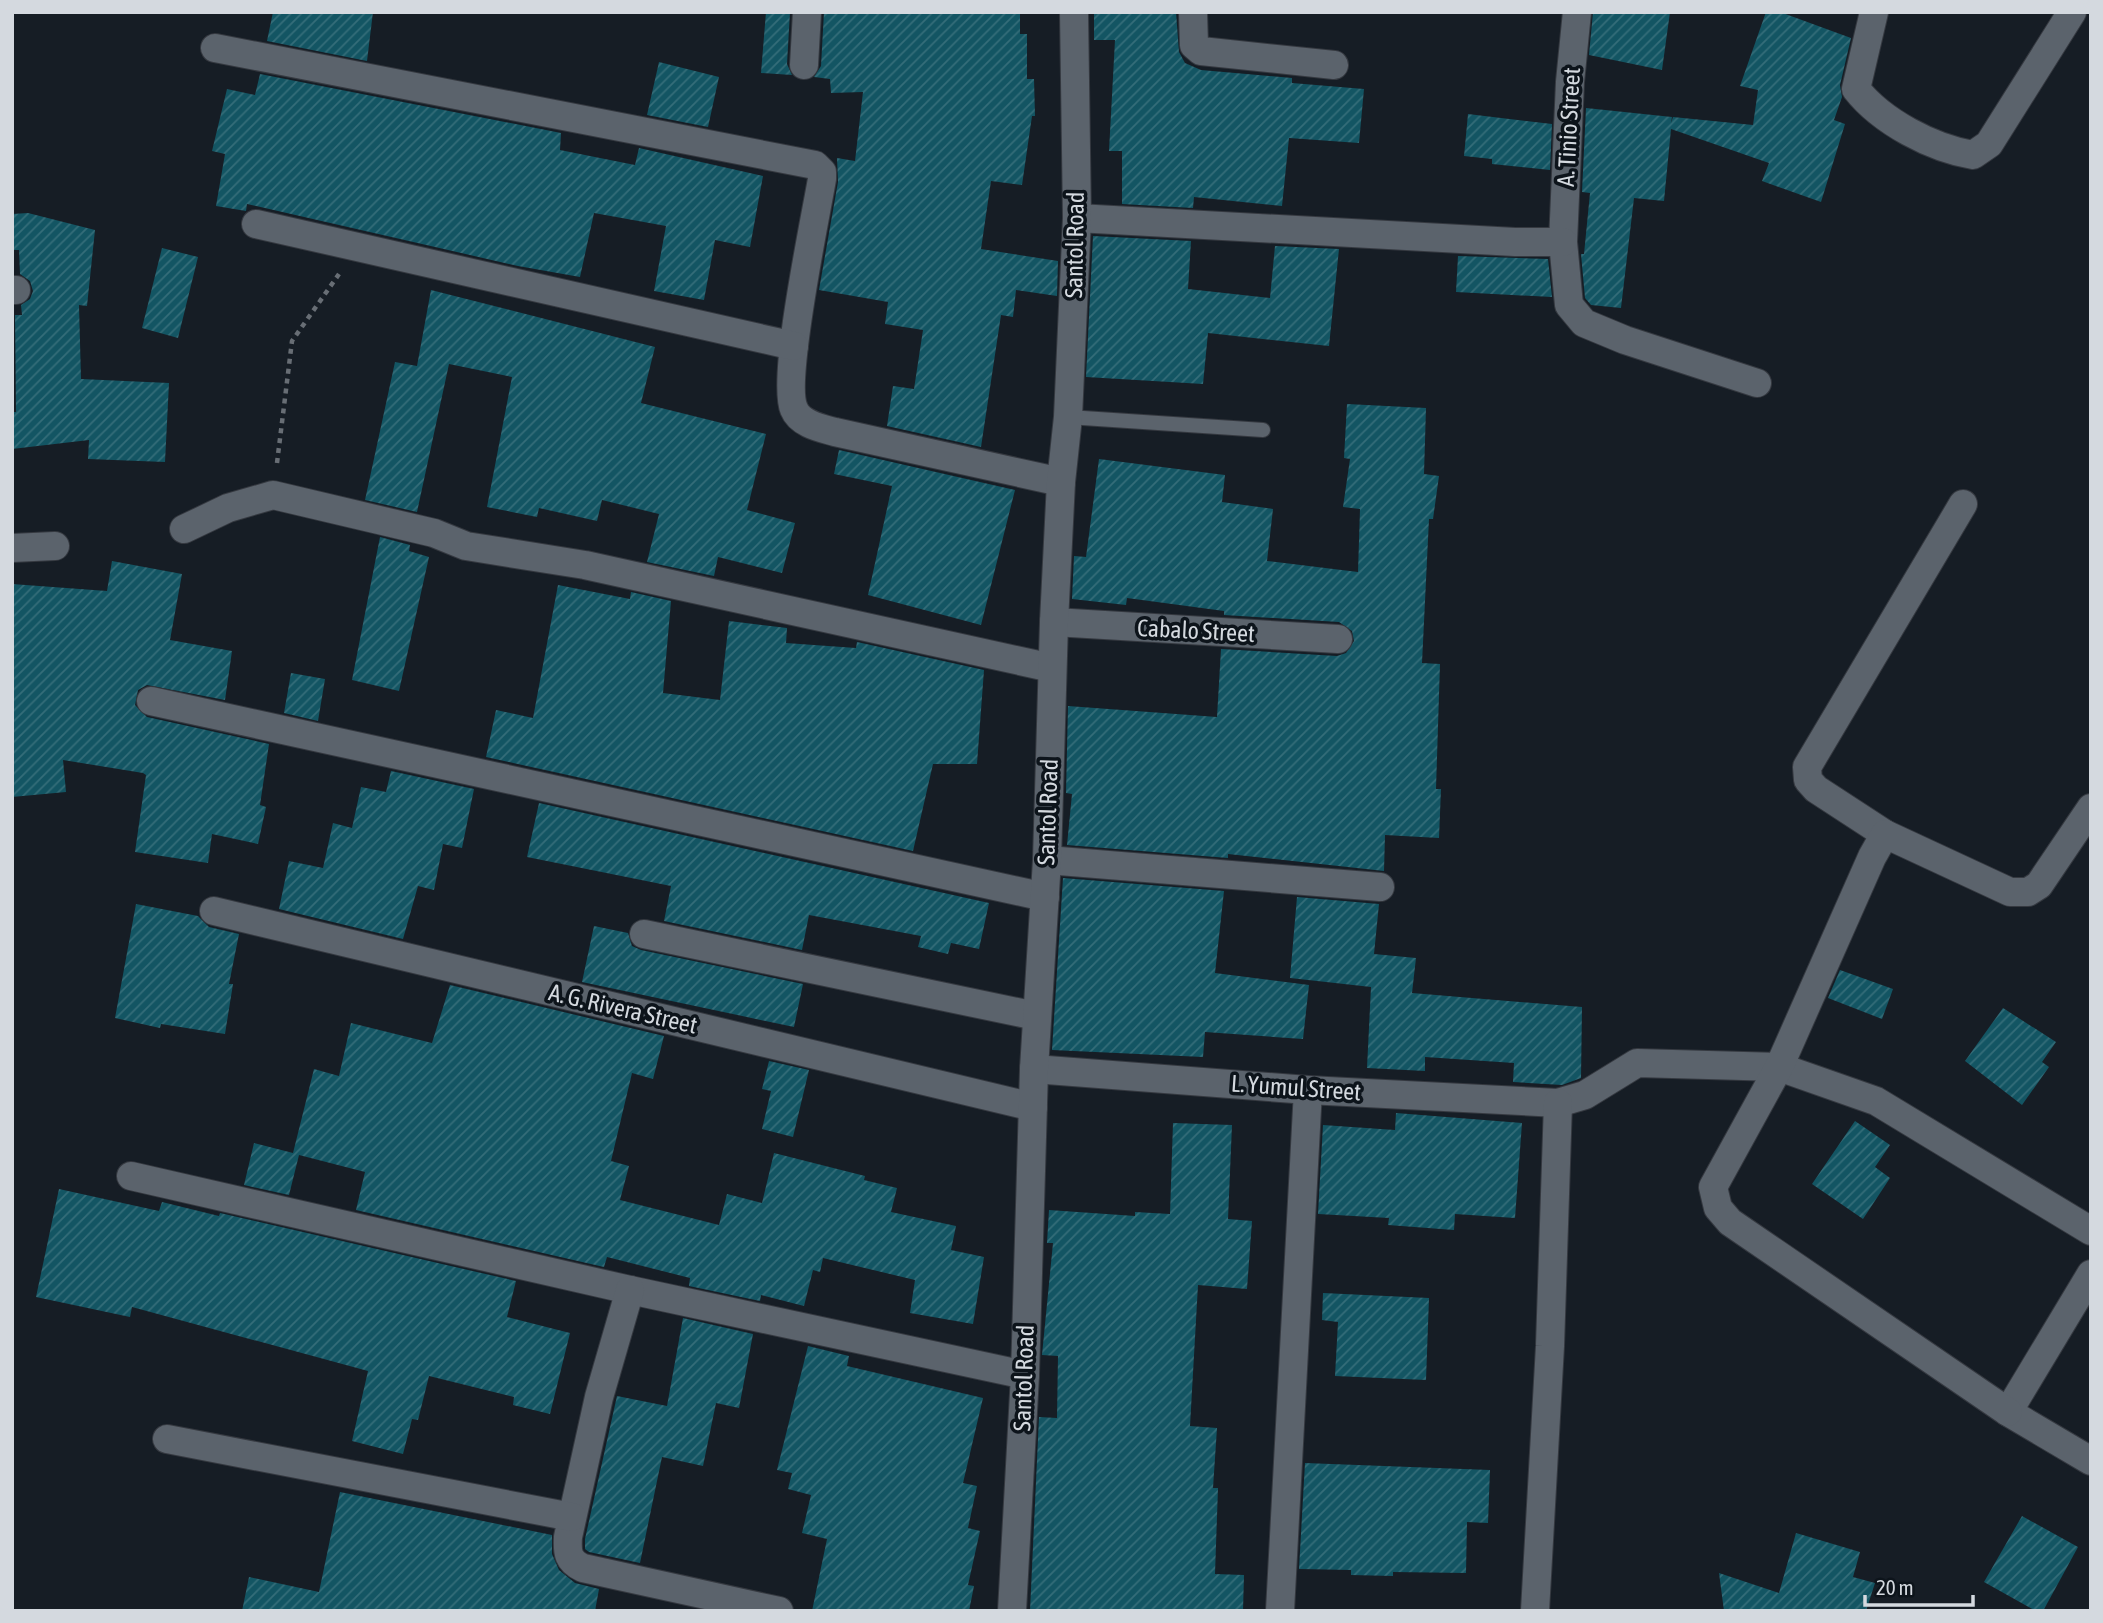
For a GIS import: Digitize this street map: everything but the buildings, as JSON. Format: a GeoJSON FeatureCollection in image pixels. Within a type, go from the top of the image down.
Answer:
{"type":"FeatureCollection","features":[{"type":"Feature","properties":{"kind":"street"},"geometry":{"type":"LineString","coordinates":[[804,65],[807,12]]}},
{"type":"Feature","properties":{"kind":"street","name":"Santol Road"},"geometry":{"type":"LineString","coordinates":[[1012,1611],[1025,1375],[1036,1016],[1047,860],[1054,622],[1061,482],[1068,417],[1077,218],[1074,12]]}},
{"type":"Feature","properties":{"kind":"street"},"geometry":{"type":"LineString","coordinates":[[1193,12],[1194,45],[1201,51],[1334,65]]}},
{"type":"Feature","properties":{"kind":"street","name":"A. Tinio Street"},"geometry":{"type":"LineString","coordinates":[[1577,12],[1570,82],[1563,242],[1569,305],[1584,323],[1625,341],[1757,383]]}},
{"type":"Feature","properties":{"kind":"street"},"geometry":{"type":"LineString","coordinates":[[1874,12],[1856,89],[1867,104],[1896,124],[1953,152],[1973,155],[1989,144],[2072,12]]}},
{"type":"Feature","properties":{"kind":"street"},"geometry":{"type":"LineString","coordinates":[[215,48],[815,165],[822,172],[822,179],[794,346],[792,403],[795,413],[811,425],[1061,482]]}},
{"type":"Feature","properties":{"kind":"street"},"geometry":{"type":"LineString","coordinates":[[1077,218],[1515,242],[1563,242]]}},
{"type":"Feature","properties":{"kind":"street"},"geometry":{"type":"LineString","coordinates":[[256,224],[794,346]]}},
{"type":"Feature","properties":{"kind":"street"},"geometry":{"type":"LineString","coordinates":[[184,528],[228,508],[273,495],[434,533],[466,546],[585,565],[1052,668]]}},
{"type":"Feature","properties":{"kind":"street"},"geometry":{"type":"LineString","coordinates":[[1963,504],[1807,767],[1808,780],[1816,789],[1885,834],[2010,892],[2019,893],[2039,885],[2091,808]]}},
{"type":"Feature","properties":{"kind":"street"},"geometry":{"type":"LineString","coordinates":[[12,548],[55,546]]}},
{"type":"Feature","properties":{"kind":"street","name":"Cabalo Street"},"geometry":{"type":"LineString","coordinates":[[1054,622],[1338,639]]}},
{"type":"Feature","properties":{"kind":"street"},"geometry":{"type":"LineString","coordinates":[[151,701],[1045,897]]}},
{"type":"Feature","properties":{"kind":"street"},"geometry":{"type":"LineString","coordinates":[[1885,834],[1872,857],[1779,1067],[1713,1188],[1718,1208],[1730,1222],[2008,1412],[2091,1461]]}},
{"type":"Feature","properties":{"kind":"street"},"geometry":{"type":"LineString","coordinates":[[1047,860],[1380,887]]}},
{"type":"Feature","properties":{"kind":"street","name":"A. G. Rivera Street"},"geometry":{"type":"LineString","coordinates":[[214,911],[1033,1107]]}},
{"type":"Feature","properties":{"kind":"street"},"geometry":{"type":"LineString","coordinates":[[644,934],[1036,1016]]}},
{"type":"Feature","properties":{"kind":"street"},"geometry":{"type":"LineString","coordinates":[[1535,1611],[1550,1346],[1559,1103],[1586,1095],[1637,1063],[1779,1067],[1877,1101],[2091,1231]]}},
{"type":"Feature","properties":{"kind":"street","name":"L. Yumul Street"},"geometry":{"type":"LineString","coordinates":[[1034,1069],[1308,1090],[1559,1103]]}},
{"type":"Feature","properties":{"kind":"street"},"geometry":{"type":"LineString","coordinates":[[1280,1611],[1308,1090]]}},
{"type":"Feature","properties":{"kind":"street"},"geometry":{"type":"LineString","coordinates":[[131,1176],[630,1290],[1025,1375]]}},
{"type":"Feature","properties":{"kind":"street"},"geometry":{"type":"LineString","coordinates":[[2008,1412],[2091,1274]]}},
{"type":"Feature","properties":{"kind":"street"},"geometry":{"type":"LineString","coordinates":[[630,1290],[599,1397],[572,1517],[567,1550],[572,1563],[583,1568],[779,1611]]}},
{"type":"Feature","properties":{"kind":"street"},"geometry":{"type":"LineString","coordinates":[[167,1439],[572,1517]]}},
{"type":"Feature","properties":{"kind":"lane"},"geometry":{"type":"LineString","coordinates":[[1068,417],[1263,430]]}},
{"type":"Feature","properties":{"kind":"path"},"geometry":{"type":"LineString","coordinates":[[273,495],[292,341],[360,246]]}}]}
